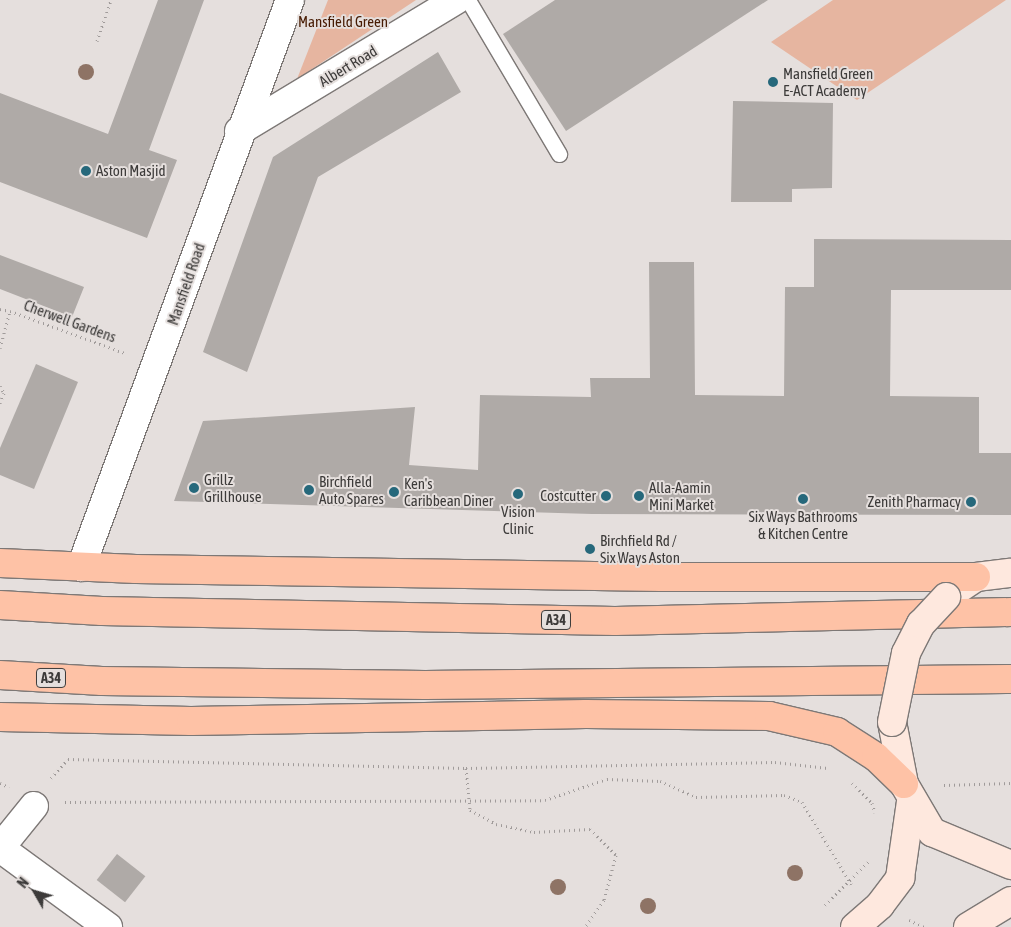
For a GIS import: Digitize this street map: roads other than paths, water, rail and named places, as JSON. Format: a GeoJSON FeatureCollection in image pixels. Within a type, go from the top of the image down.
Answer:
{"type":"FeatureCollection","features":[{"type":"Feature","properties":{"kind":"highway"},"geometry":{"type":"LineString","coordinates":[[0,563],[661,577],[976,577]]}},
{"type":"Feature","properties":{"kind":"highway","name":"A34"},"geometry":{"type":"LineString","coordinates":[[0,605],[102,611],[615,621],[1011,612]]}},
{"type":"Feature","properties":{"kind":"highway","name":"A34"},"geometry":{"type":"LineString","coordinates":[[0,675],[102,681],[425,685],[1011,679]]}},
{"type":"Feature","properties":{"kind":"highway"},"geometry":{"type":"LineString","coordinates":[[0,717],[191,721],[586,714],[769,716],[837,732],[876,757],[908,793]]}},
{"type":"Feature","properties":{"kind":"main road"},"geometry":{"type":"LineString","coordinates":[[855,927],[880,905],[900,878],[908,793],[892,722],[906,653],[921,624],[946,598],[976,577],[1011,573]]}},
{"type":"Feature","properties":{"kind":"main road"},"geometry":{"type":"LineString","coordinates":[[908,793],[932,832],[1011,865]]}},
{"type":"Feature","properties":{"kind":"main road"},"geometry":{"type":"LineString","coordinates":[[968,927],[1011,901]]}},
{"type":"Feature","properties":{"kind":"street","name":"Mansfield Road"},"geometry":{"type":"LineString","coordinates":[[81,566],[158,365],[239,131],[290,0]]}},
{"type":"Feature","properties":{"kind":"street","name":"Albert Road"},"geometry":{"type":"LineString","coordinates":[[239,131],[456,0]]}},
{"type":"Feature","properties":{"kind":"street"},"geometry":{"type":"LineString","coordinates":[[25,798],[0,848],[108,927]]}},
{"type":"Feature","properties":{"kind":"lane"},"geometry":{"type":"LineString","coordinates":[[468,0],[559,154]]}},
{"type":"Feature","properties":{"kind":"place","name":"Mansfield Green E-ACT Academy"},"geometry":{"type":"Point","coordinates":[773,82]}},
{"type":"Feature","properties":{"kind":"place","name":"Aston Masjid"},"geometry":{"type":"Point","coordinates":[86,171]}},
{"type":"Feature","properties":{"kind":"place","name":"Grillz Grillhouse"},"geometry":{"type":"Point","coordinates":[194,488]}},
{"type":"Feature","properties":{"kind":"place","name":"Birchfield Auto Spares"},"geometry":{"type":"Point","coordinates":[309,490]}},
{"type":"Feature","properties":{"kind":"place","name":"Ken's Caribbean Diner"},"geometry":{"type":"Point","coordinates":[394,492]}},
{"type":"Feature","properties":{"kind":"place","name":"Vision Clinic"},"geometry":{"type":"Point","coordinates":[518,494]}},
{"type":"Feature","properties":{"kind":"place","name":"Costcutter"},"geometry":{"type":"Point","coordinates":[606,496]}},
{"type":"Feature","properties":{"kind":"place","name":"Alla-Aamin Mini Market"},"geometry":{"type":"Point","coordinates":[639,496]}},
{"type":"Feature","properties":{"kind":"place","name":"Six Ways Bathrooms & Kitchen Centre"},"geometry":{"type":"Point","coordinates":[803,499]}},
{"type":"Feature","properties":{"kind":"place","name":"Zenith Pharmacy"},"geometry":{"type":"Point","coordinates":[971,502]}},
{"type":"Feature","properties":{"kind":"place","name":"Birchfield Rd / Six Ways Aston"},"geometry":{"type":"Point","coordinates":[590,549]}},
{"type":"Feature","properties":{"kind":"park label","name":"Mansfield Green"},"geometry":{"type":"Point","coordinates":[343,22]}}]}
